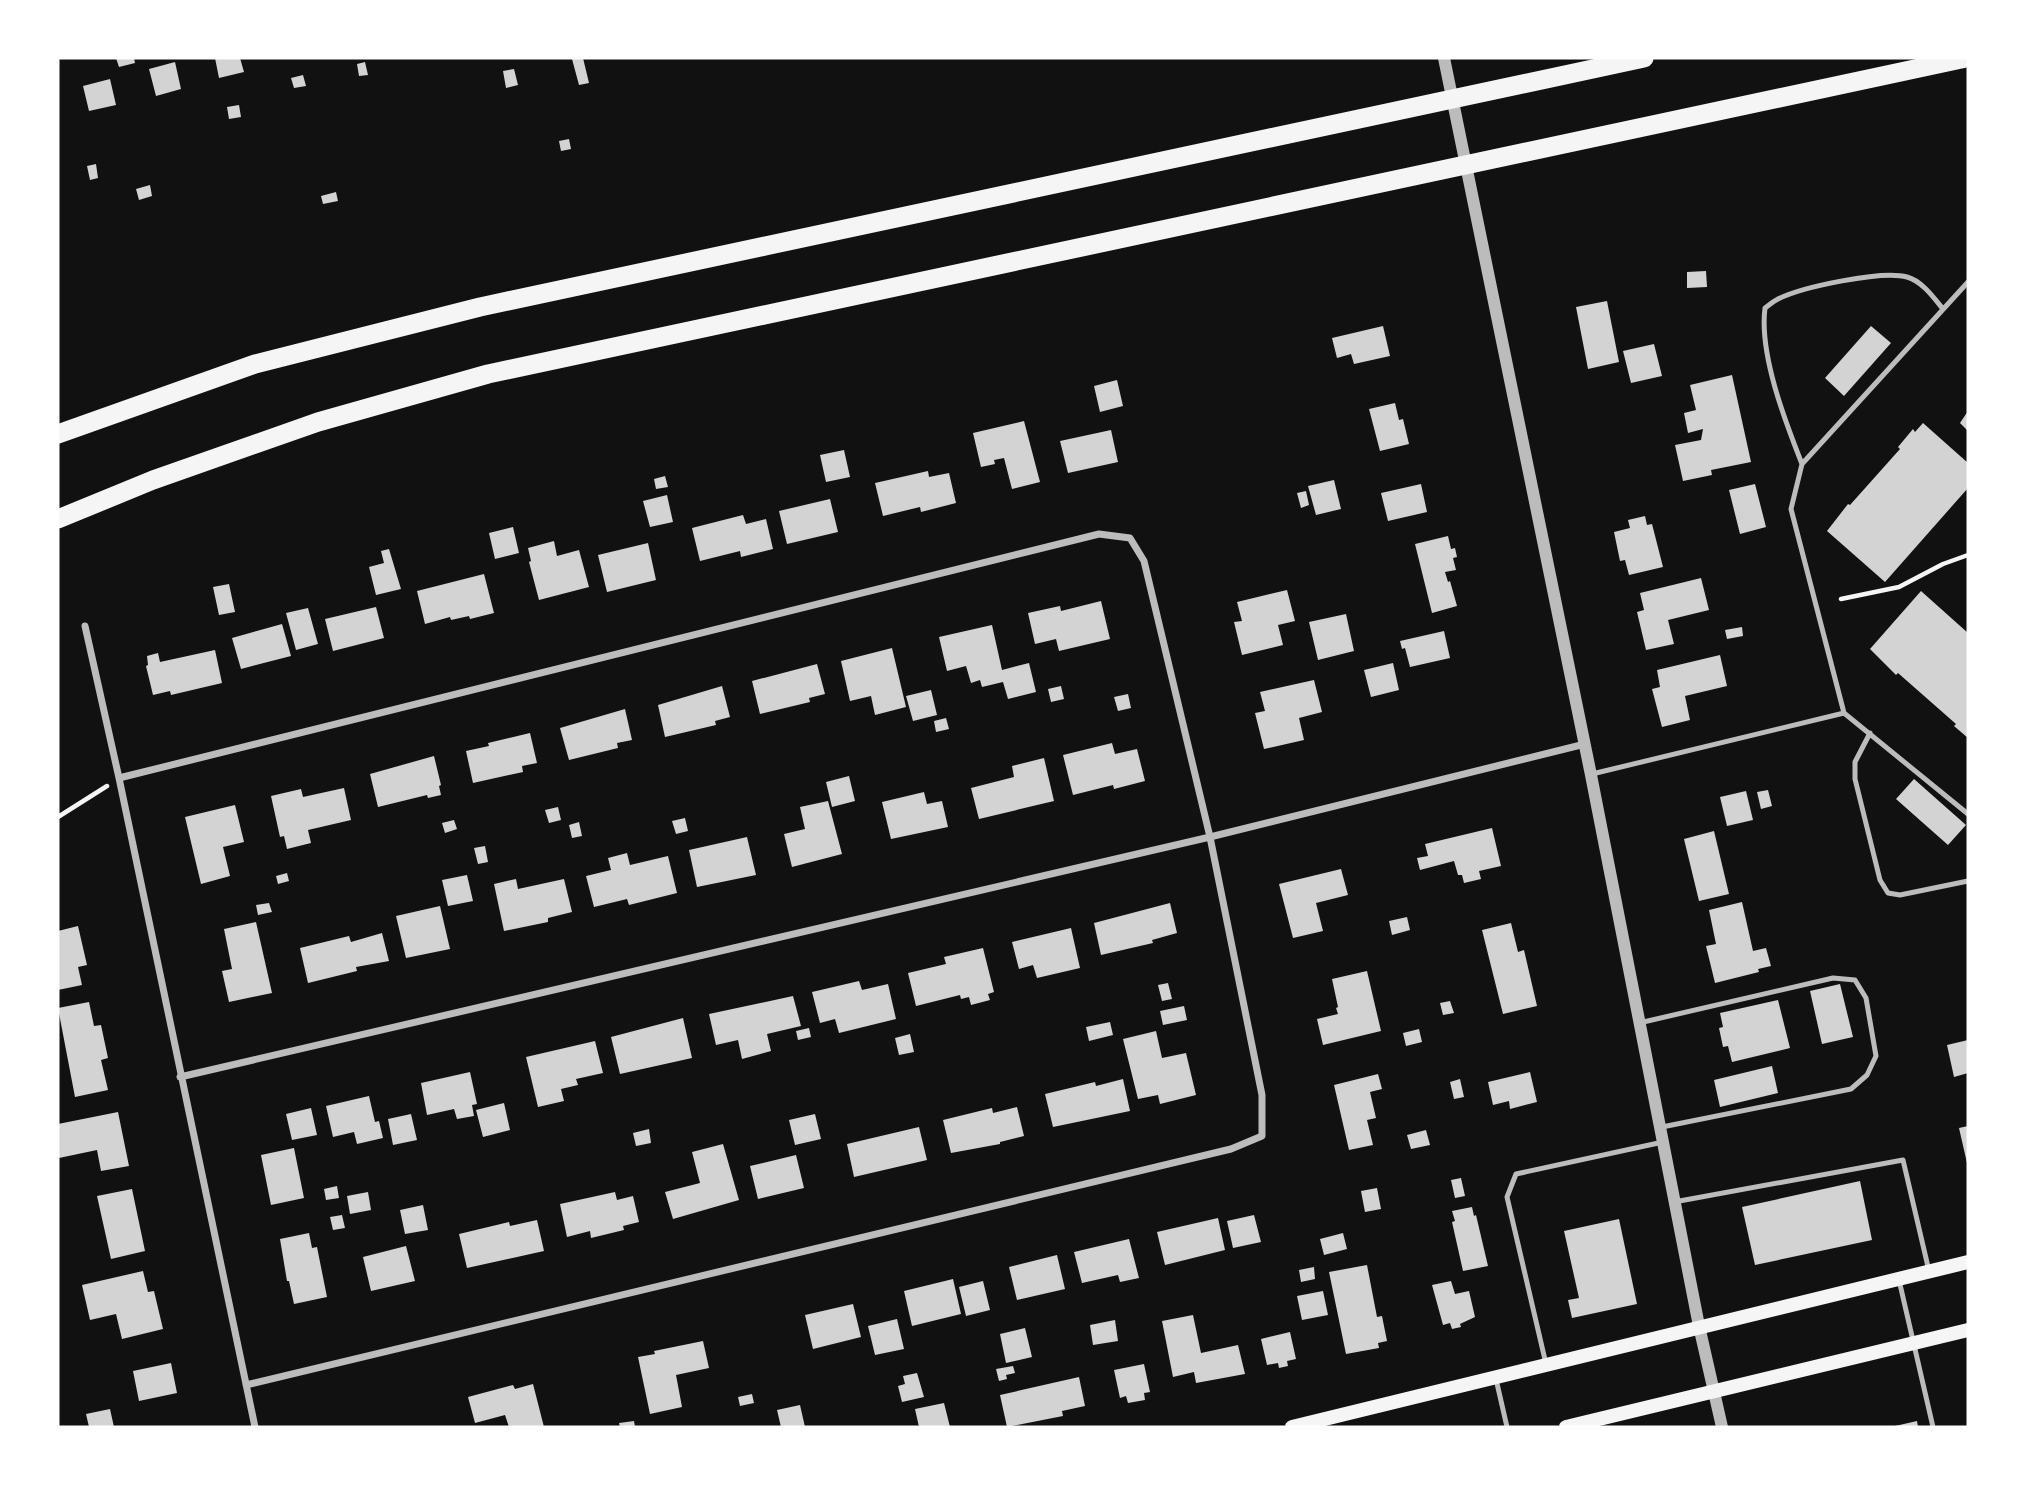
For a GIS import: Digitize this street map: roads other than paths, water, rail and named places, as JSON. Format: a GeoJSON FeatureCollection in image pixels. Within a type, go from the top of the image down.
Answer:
{"type":"FeatureCollection","features":[{"type":"Feature","properties":{"kind":"highway"},"geometry":{"type":"LineString","coordinates":[[58,434],[255,365],[480,307],[1644,58]]}},
{"type":"Feature","properties":{"kind":"highway"},"geometry":{"type":"LineString","coordinates":[[58,519],[153,480],[318,422],[488,374],[1966,58]]}},
{"type":"Feature","properties":{"kind":"main road"},"geometry":{"type":"LineString","coordinates":[[1292,1427],[1968,1262]]}},
{"type":"Feature","properties":{"kind":"main road"},"geometry":{"type":"LineString","coordinates":[[1566,1427],[1968,1330]]}},
{"type":"Feature","properties":{"kind":"street"},"geometry":{"type":"LineString","coordinates":[[1444,58],[1585,744],[1699,1326],[1723,1427]]}},
{"type":"Feature","properties":{"kind":"street"},"geometry":{"type":"LineString","coordinates":[[120,778],[1099,534],[1130,538],[1144,561],[1210,837],[1262,1095],[1262,1136],[1231,1149],[246,1385]]}},
{"type":"Feature","properties":{"kind":"street"},"geometry":{"type":"LineString","coordinates":[[85,626],[120,778],[180,1077],[255,1427]]}},
{"type":"Feature","properties":{"kind":"street"},"geometry":{"type":"LineString","coordinates":[[180,1077],[1210,837],[1585,744]]}},
{"type":"Feature","properties":{"kind":"lane"},"geometry":{"type":"LineString","coordinates":[[1802,464],[1774,379],[1763,325],[1765,309],[1777,299],[1841,281],[1875,276],[1907,277],[1922,286],[1944,309]]}},
{"type":"Feature","properties":{"kind":"lane"},"geometry":{"type":"LineString","coordinates":[[1968,282],[1802,464],[1791,509],[1844,713],[1968,814]]}},
{"type":"Feature","properties":{"kind":"lane"},"geometry":{"type":"LineString","coordinates":[[1591,775],[1844,713]]}},
{"type":"Feature","properties":{"kind":"lane"},"geometry":{"type":"LineString","coordinates":[[1870,733],[1855,762],[1855,779],[1880,880],[1888,893],[1900,895],[1968,881]]}},
{"type":"Feature","properties":{"kind":"lane"},"geometry":{"type":"LineString","coordinates":[[1639,1023],[1833,978],[1855,980],[1866,998],[1876,1056],[1867,1075],[1851,1089],[1660,1127]]}},
{"type":"Feature","properties":{"kind":"lane"},"geometry":{"type":"LineString","coordinates":[[1546,1364],[1507,1197],[1516,1174],[1663,1142]]}},
{"type":"Feature","properties":{"kind":"lane"},"geometry":{"type":"LineString","coordinates":[[1674,1202],[1903,1160],[1929,1271]]}},
{"type":"Feature","properties":{"kind":"lane"},"geometry":{"type":"LineString","coordinates":[[1899,1278],[1933,1427]]}},
{"type":"Feature","properties":{"kind":"lane"},"geometry":{"type":"LineString","coordinates":[[1496,1377],[1507,1427]]}}]}
